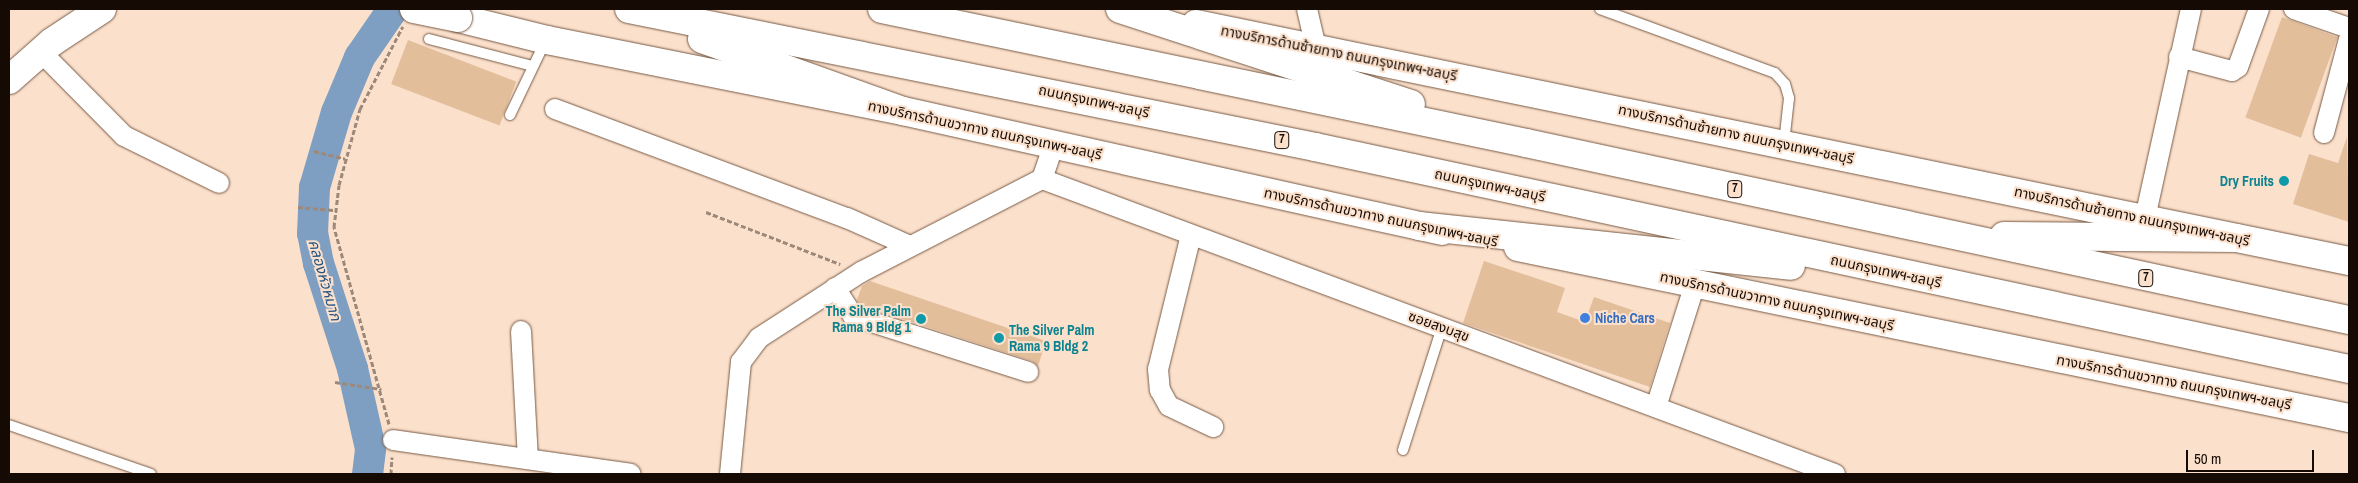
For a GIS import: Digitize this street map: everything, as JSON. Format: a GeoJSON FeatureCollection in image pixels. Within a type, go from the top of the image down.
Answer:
{"type":"FeatureCollection","features":[{"type":"Feature","properties":{"kind":"main road"},"geometry":{"type":"LineString","coordinates":[[9,80],[40,52],[102,9]]}},
{"type":"Feature","properties":{"kind":"main road"},"geometry":{"type":"LineString","coordinates":[[615,9],[903,111]]}},
{"type":"Feature","properties":{"kind":"main road","name":"ถนนกรุงเทพฯ-ชลบุรี"},"geometry":{"type":"LineString","coordinates":[[629,9],[1315,147],[2349,369]]}},
{"type":"Feature","properties":{"kind":"main road","name":"7"},"geometry":{"type":"LineString","coordinates":[[882,9],[1526,143],[1943,235],[2349,320]]}},
{"type":"Feature","properties":{"kind":"main road"},"geometry":{"type":"LineString","coordinates":[[1121,9],[1526,143]]}},
{"type":"Feature","properties":{"kind":"main road","name":"ทางบริการด้านซ้ายทาง ถนนกรุงเทพฯ-ชลบุรี"},"geometry":{"type":"LineString","coordinates":[[1121,9],[2349,261]]}},
{"type":"Feature","properties":{"kind":"main road","name":"ทางบริการด้านขวาทาง ถนนกรุงเทพฯ-ชลบุรี"},"geometry":{"type":"LineString","coordinates":[[410,16],[458,18],[547,40],[903,111],[1419,226],[2349,418]]}},
{"type":"Feature","properties":{"kind":"main road"},"geometry":{"type":"LineString","coordinates":[[1419,226],[1932,281]]}},
{"type":"Feature","properties":{"kind":"main road"},"geometry":{"type":"LineString","coordinates":[[1943,235],[2236,238]]}},
{"type":"Feature","properties":{"kind":"street"},"geometry":{"type":"LineString","coordinates":[[1307,9],[1316,48]]}},
{"type":"Feature","properties":{"kind":"street"},"geometry":{"type":"LineString","coordinates":[[2145,218],[2191,9]]}},
{"type":"Feature","properties":{"kind":"street"},"geometry":{"type":"LineString","coordinates":[[2179,57],[2232,72],[2238,67],[2259,9]]}},
{"type":"Feature","properties":{"kind":"street"},"geometry":{"type":"LineString","coordinates":[[2294,9],[2349,28]]}},
{"type":"Feature","properties":{"kind":"street"},"geometry":{"type":"LineString","coordinates":[[2324,132],[2349,39]]}},
{"type":"Feature","properties":{"kind":"street"},"geometry":{"type":"LineString","coordinates":[[40,52],[124,136],[219,183]]}},
{"type":"Feature","properties":{"kind":"street"},"geometry":{"type":"LineString","coordinates":[[555,109],[847,218],[910,246]]}},
{"type":"Feature","properties":{"kind":"street"},"geometry":{"type":"LineString","coordinates":[[730,474],[741,362],[759,338],[861,272],[1042,178],[1054,145]]}},
{"type":"Feature","properties":{"kind":"street","name":"ซอยสงบสุข"},"geometry":{"type":"LineString","coordinates":[[1042,178],[1835,474]]}},
{"type":"Feature","properties":{"kind":"street"},"geometry":{"type":"LineString","coordinates":[[1191,234],[1158,369],[1160,390],[1169,406],[1213,427]]}},
{"type":"Feature","properties":{"kind":"street"},"geometry":{"type":"LineString","coordinates":[[1656,407],[1695,284]]}},
{"type":"Feature","properties":{"kind":"street"},"geometry":{"type":"LineString","coordinates":[[835,288],[853,316],[1028,372]]}},
{"type":"Feature","properties":{"kind":"street"},"geometry":{"type":"LineString","coordinates":[[521,331],[528,459]]}},
{"type":"Feature","properties":{"kind":"street"},"geometry":{"type":"LineString","coordinates":[[393,440],[631,474]]}},
{"type":"Feature","properties":{"kind":"lane"},"geometry":{"type":"LineString","coordinates":[[1600,9],[1775,73],[1785,84],[1789,98],[1784,144]]}},
{"type":"Feature","properties":{"kind":"lane"},"geometry":{"type":"LineString","coordinates":[[429,39],[532,66]]}},
{"type":"Feature","properties":{"kind":"lane"},"geometry":{"type":"LineString","coordinates":[[510,115],[532,66],[547,40]]}},
{"type":"Feature","properties":{"kind":"lane"},"geometry":{"type":"LineString","coordinates":[[1403,450],[1442,327]]}},
{"type":"Feature","properties":{"kind":"lane"},"geometry":{"type":"LineString","coordinates":[[9,425],[151,474]]}},
{"type":"Feature","properties":{"kind":"path"},"geometry":{"type":"LineString","coordinates":[[391,474],[393,440],[381,389],[348,284],[334,227],[345,159],[360,109],[410,16]]}},
{"type":"Feature","properties":{"kind":"path"},"geometry":{"type":"LineString","coordinates":[[314,151],[345,159]]}},
{"type":"Feature","properties":{"kind":"path"},"geometry":{"type":"LineString","coordinates":[[298,206],[336,210]]}},
{"type":"Feature","properties":{"kind":"path"},"geometry":{"type":"LineString","coordinates":[[706,212],[861,272]]}},
{"type":"Feature","properties":{"kind":"path"},"geometry":{"type":"LineString","coordinates":[[335,382],[381,389]]}},
{"type":"Feature","properties":{"kind":"building"},"geometry":{"type":"Polygon","coordinates":[[[2282,17],[2337,37],[2301,138],[2245,118],[2282,17]]]}},
{"type":"Feature","properties":{"kind":"building"},"geometry":{"type":"Polygon","coordinates":[[[408,40],[516,82],[499,125],[391,84],[408,40]]]}},
{"type":"Feature","properties":{"kind":"building"},"geometry":{"type":"Polygon","coordinates":[[[2347,137],[2349,222],[2293,204],[2309,154],[2338,163],[2347,137]]]}},
{"type":"Feature","properties":{"kind":"building"},"geometry":{"type":"Polygon","coordinates":[[[1484,261],[1565,288],[1557,312],[1585,322],[1594,297],[1670,323],[1650,387],[1463,323],[1484,261]]]}},
{"type":"Feature","properties":{"kind":"building"},"geometry":{"type":"Polygon","coordinates":[[[870,281],[1046,341],[1038,366],[1032,361],[860,305],[857,300],[862,286],[870,281]]]}},
{"type":"Feature","properties":{"kind":"waterway","name":"คลองหัวหมาก"},"geometry":{"type":"LineString","coordinates":[[367,474],[370,448],[352,368],[318,263],[312,233],[314,187],[336,112],[359,57],[392,9]]}},
{"type":"Feature","properties":{"kind":"place","name":"Dry Fruits"},"geometry":{"type":"Point","coordinates":[2284,181]}},
{"type":"Feature","properties":{"kind":"place","name":"Niche Cars"},"geometry":{"type":"Point","coordinates":[1585,318]}},
{"type":"Feature","properties":{"kind":"place","name":"The Silver Palm Rama 9 Bldg 1"},"geometry":{"type":"Point","coordinates":[921,319]}},
{"type":"Feature","properties":{"kind":"place","name":"The Silver Palm Rama 9 Bldg 2"},"geometry":{"type":"Point","coordinates":[999,338]}}]}
